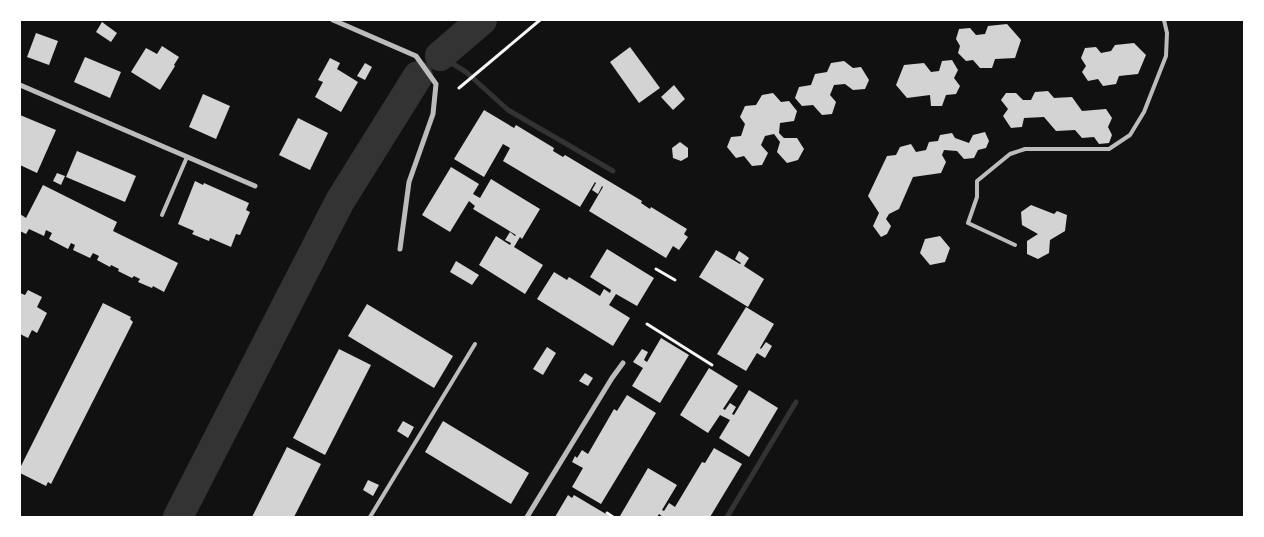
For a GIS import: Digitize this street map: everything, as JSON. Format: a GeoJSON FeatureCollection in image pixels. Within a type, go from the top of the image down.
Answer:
{"type":"FeatureCollection","features":[{"type":"Feature","properties":{"kind":"street"},"geometry":{"type":"LineString","coordinates":[[333,20],[416,56],[436,84],[434,114],[409,182],[400,249]]}},
{"type":"Feature","properties":{"kind":"street"},"geometry":{"type":"LineString","coordinates":[[20,85],[255,186]]}},
{"type":"Feature","properties":{"kind":"street"},"geometry":{"type":"LineString","coordinates":[[527,517],[623,363]]}},
{"type":"Feature","properties":{"kind":"lane"},"geometry":{"type":"LineString","coordinates":[[1015,245],[968,223],[977,197],[977,180],[1010,154],[1025,149],[1109,149],[1130,134],[1144,112],[1166,56],[1167,33],[1164,20]]}},
{"type":"Feature","properties":{"kind":"lane"},"geometry":{"type":"LineString","coordinates":[[162,215],[188,157]]}},
{"type":"Feature","properties":{"kind":"lane"},"geometry":{"type":"LineString","coordinates":[[370,517],[475,344]]}},
{"type":"Feature","properties":{"kind":"path"},"geometry":{"type":"LineString","coordinates":[[459,88],[540,20]]}},
{"type":"Feature","properties":{"kind":"path"},"geometry":{"type":"LineString","coordinates":[[656,269],[675,280]]}},
{"type":"Feature","properties":{"kind":"path"},"geometry":{"type":"LineString","coordinates":[[647,324],[712,364]]}},
{"type":"Feature","properties":{"kind":"path"},"geometry":{"type":"LineString","coordinates":[[606,513],[613,517]]}},
{"type":"Feature","properties":{"kind":"building"},"geometry":{"type":"Polygon","coordinates":[[[102,22],[117,33],[111,42],[96,32],[102,22]]]}},
{"type":"Feature","properties":{"kind":"building"},"geometry":{"type":"Polygon","coordinates":[[[1007,24],[1021,40],[1015,58],[995,59],[992,68],[980,68],[973,60],[966,61],[958,53],[960,46],[956,39],[959,29],[970,28],[976,35],[985,34],[988,26],[1007,24]]]}},
{"type":"Feature","properties":{"kind":"building"},"geometry":{"type":"Polygon","coordinates":[[[36,33],[58,41],[49,65],[27,57],[36,33]]]}},
{"type":"Feature","properties":{"kind":"building"},"geometry":{"type":"Polygon","coordinates":[[[1134,43],[1146,55],[1138,74],[1119,76],[1116,84],[1103,86],[1098,79],[1088,81],[1082,72],[1086,66],[1081,58],[1085,48],[1096,47],[1101,53],[1111,51],[1115,45],[1134,43]]]}},
{"type":"Feature","properties":{"kind":"building"},"geometry":{"type":"Polygon","coordinates":[[[162,46],[179,57],[160,90],[131,72],[146,48],[157,54],[162,46]]]}},
{"type":"Feature","properties":{"kind":"building"},"geometry":{"type":"Polygon","coordinates":[[[630,47],[660,88],[639,103],[610,62],[630,47]]]}},
{"type":"Feature","properties":{"kind":"building"},"geometry":{"type":"Polygon","coordinates":[[[85,57],[121,72],[110,98],[74,82],[85,57]]]}},
{"type":"Feature","properties":{"kind":"building"},"geometry":{"type":"Polygon","coordinates":[[[330,58],[340,63],[337,69],[358,82],[341,112],[315,97],[323,82],[318,80],[330,58]]]}},
{"type":"Feature","properties":{"kind":"building"},"geometry":{"type":"Polygon","coordinates":[[[952,60],[958,70],[954,78],[960,86],[956,94],[946,95],[942,106],[931,106],[930,95],[907,98],[896,85],[904,65],[924,63],[931,72],[939,71],[942,61],[952,60]]]}},
{"type":"Feature","properties":{"kind":"building"},"geometry":{"type":"Polygon","coordinates":[[[844,61],[853,68],[861,67],[869,80],[865,89],[853,90],[845,84],[834,85],[830,95],[836,102],[832,114],[822,115],[813,105],[802,106],[795,98],[799,87],[811,85],[815,74],[827,72],[831,63],[844,61]]]}},
{"type":"Feature","properties":{"kind":"building"},"geometry":{"type":"Polygon","coordinates":[[[365,63],[372,67],[365,80],[357,76],[365,63]]]}},
{"type":"Feature","properties":{"kind":"building"},"geometry":{"type":"Polygon","coordinates":[[[674,85],[685,99],[673,110],[661,97],[674,85]]]}},
{"type":"Feature","properties":{"kind":"building"},"geometry":{"type":"Polygon","coordinates":[[[1048,91],[1054,98],[1072,97],[1082,111],[1106,109],[1112,118],[1108,127],[1112,135],[1109,143],[1099,144],[1094,137],[1082,138],[1075,130],[1056,131],[1044,117],[1024,118],[1022,127],[1011,128],[1003,116],[1008,109],[1001,100],[1006,93],[1016,93],[1023,100],[1031,100],[1035,92],[1048,91]]]}},
{"type":"Feature","properties":{"kind":"building"},"geometry":{"type":"Polygon","coordinates":[[[773,93],[781,102],[789,101],[797,111],[794,121],[780,123],[779,133],[784,138],[797,138],[804,149],[798,160],[787,163],[777,152],[780,142],[774,134],[765,136],[761,145],[768,153],[762,165],[752,166],[744,156],[736,158],[727,147],[731,137],[741,136],[745,124],[740,117],[745,106],[756,105],[762,95],[773,93]]]}},
{"type":"Feature","properties":{"kind":"building"},"geometry":{"type":"Polygon","coordinates":[[[203,94],[230,106],[216,139],[189,127],[203,94]]]}},
{"type":"Feature","properties":{"kind":"building"},"geometry":{"type":"Polygon","coordinates":[[[484,110],[514,128],[516,125],[554,148],[553,151],[563,157],[565,155],[642,201],[641,203],[650,209],[651,207],[687,229],[684,234],[688,237],[679,250],[673,246],[666,258],[589,211],[603,187],[602,186],[598,194],[592,190],[595,182],[580,207],[503,161],[510,148],[503,144],[484,177],[454,159],[484,110]]]}},
{"type":"Feature","properties":{"kind":"building"},"geometry":{"type":"Polygon","coordinates":[[[20,115],[56,130],[37,173],[20,165],[20,115]]]}},
{"type":"Feature","properties":{"kind":"building"},"geometry":{"type":"Polygon","coordinates":[[[298,118],[328,133],[310,170],[279,155],[298,118]]]}},
{"type":"Feature","properties":{"kind":"building"},"geometry":{"type":"Polygon","coordinates":[[[985,132],[989,141],[986,148],[978,150],[974,158],[964,159],[957,151],[944,150],[942,155],[946,162],[941,173],[913,177],[899,209],[889,214],[886,219],[891,226],[887,234],[881,237],[873,226],[879,213],[868,196],[887,156],[896,155],[900,147],[911,144],[916,152],[926,150],[929,142],[938,141],[940,135],[952,133],[955,138],[969,143],[973,135],[985,132]]]}},
{"type":"Feature","properties":{"kind":"building"},"geometry":{"type":"Polygon","coordinates":[[[680,142],[688,148],[688,157],[681,161],[673,158],[672,148],[680,142]]]}},
{"type":"Feature","properties":{"kind":"building"},"geometry":{"type":"Polygon","coordinates":[[[77,151],[136,176],[125,202],[66,177],[77,151]]]}},
{"type":"Feature","properties":{"kind":"building"},"geometry":{"type":"Polygon","coordinates":[[[451,167],[479,184],[473,194],[480,198],[491,179],[540,209],[522,239],[520,237],[514,247],[543,265],[525,294],[479,265],[496,236],[510,245],[511,243],[505,240],[510,232],[516,235],[473,209],[475,206],[469,201],[450,232],[422,215],[451,167]]]}},
{"type":"Feature","properties":{"kind":"building"},"geometry":{"type":"Polygon","coordinates":[[[57,173],[65,176],[61,185],[53,181],[57,173]]]}},
{"type":"Feature","properties":{"kind":"building"},"geometry":{"type":"Polygon","coordinates":[[[195,181],[203,185],[204,183],[249,203],[246,210],[250,212],[240,235],[236,234],[231,247],[210,238],[209,241],[192,234],[194,231],[178,224],[195,181]]]}},
{"type":"Feature","properties":{"kind":"building"},"geometry":{"type":"Polygon","coordinates":[[[43,185],[117,222],[113,231],[178,263],[164,292],[153,286],[152,288],[138,282],[140,279],[134,276],[132,278],[118,271],[119,269],[111,265],[110,267],[97,260],[99,256],[93,253],[90,258],[73,250],[75,245],[71,243],[68,249],[49,239],[52,233],[46,230],[44,236],[29,229],[26,234],[20,231],[20,214],[26,218],[43,185]]]}},
{"type":"Feature","properties":{"kind":"building"},"geometry":{"type":"Polygon","coordinates":[[[1031,205],[1054,214],[1057,211],[1067,215],[1065,231],[1050,240],[1049,253],[1038,259],[1027,254],[1027,241],[1038,234],[1022,225],[1021,212],[1031,205]]]}},
{"type":"Feature","properties":{"kind":"building"},"geometry":{"type":"Polygon","coordinates":[[[940,236],[950,248],[945,262],[930,265],[920,253],[925,239],[940,236]]]}},
{"type":"Feature","properties":{"kind":"building"},"geometry":{"type":"Polygon","coordinates":[[[607,249],[654,278],[637,306],[616,294],[609,305],[630,318],[613,346],[537,299],[554,272],[567,280],[569,277],[600,296],[604,289],[610,293],[611,290],[590,277],[607,249]]]}},
{"type":"Feature","properties":{"kind":"building"},"geometry":{"type":"Polygon","coordinates":[[[716,250],[740,264],[735,259],[739,251],[749,258],[744,266],[764,279],[748,307],[699,277],[716,250]]]}},
{"type":"Feature","properties":{"kind":"building"},"geometry":{"type":"Polygon","coordinates":[[[456,261],[479,275],[472,285],[450,272],[456,261]]]}},
{"type":"Feature","properties":{"kind":"building"},"geometry":{"type":"Polygon","coordinates":[[[28,290],[42,297],[37,307],[47,313],[37,333],[32,330],[28,338],[20,334],[20,293],[25,295],[28,290]]]}},
{"type":"Feature","properties":{"kind":"building"},"geometry":{"type":"Polygon","coordinates":[[[103,303],[131,317],[130,319],[133,322],[51,484],[48,482],[46,486],[20,473],[20,468],[103,303]]]}},
{"type":"Feature","properties":{"kind":"building"},"geometry":{"type":"Polygon","coordinates":[[[367,304],[453,356],[434,388],[348,336],[367,304]]]}},
{"type":"Feature","properties":{"kind":"building"},"geometry":{"type":"Polygon","coordinates":[[[746,307],[774,324],[760,348],[766,342],[772,346],[765,358],[757,353],[746,371],[717,354],[746,307]]]}},
{"type":"Feature","properties":{"kind":"building"},"geometry":{"type":"Polygon","coordinates":[[[661,338],[689,355],[660,403],[632,386],[643,368],[633,362],[642,349],[648,352],[644,360],[647,362],[661,338]]]}},
{"type":"Feature","properties":{"kind":"building"},"geometry":{"type":"Polygon","coordinates":[[[547,347],[556,353],[543,375],[533,369],[547,347]]]}},
{"type":"Feature","properties":{"kind":"building"},"geometry":{"type":"Polygon","coordinates":[[[339,349],[371,365],[325,455],[293,438],[339,349]]]}},
{"type":"Feature","properties":{"kind":"building"},"geometry":{"type":"Polygon","coordinates":[[[709,368],[738,386],[723,409],[725,410],[730,403],[736,407],[732,414],[734,415],[749,390],[778,408],[749,457],[719,438],[730,420],[720,415],[708,433],[680,415],[709,368]]]}},
{"type":"Feature","properties":{"kind":"building"},"geometry":{"type":"Polygon","coordinates":[[[585,373],[593,378],[588,386],[579,381],[585,373]]]}},
{"type":"Feature","properties":{"kind":"building"},"geometry":{"type":"Polygon","coordinates":[[[627,395],[656,413],[601,504],[572,487],[583,468],[572,462],[575,456],[577,458],[582,450],[588,454],[614,409],[617,411],[627,395]]]}},
{"type":"Feature","properties":{"kind":"building"},"geometry":{"type":"Polygon","coordinates":[[[403,421],[414,427],[408,438],[397,431],[403,421]]]}},
{"type":"Feature","properties":{"kind":"building"},"geometry":{"type":"Polygon","coordinates":[[[443,421],[529,473],[511,504],[425,452],[443,421]]]}},
{"type":"Feature","properties":{"kind":"building"},"geometry":{"type":"Polygon","coordinates":[[[287,447],[321,464],[294,517],[252,517],[287,447]]]}},
{"type":"Feature","properties":{"kind":"building"},"geometry":{"type":"Polygon","coordinates":[[[714,448],[742,464],[710,517],[663,517],[659,514],[657,517],[620,516],[648,468],[677,485],[662,510],[664,511],[669,503],[675,507],[702,462],[705,463],[714,448]]]}},
{"type":"Feature","properties":{"kind":"building"},"geometry":{"type":"Polygon","coordinates":[[[368,480],[379,485],[373,496],[363,490],[368,480]]]}},
{"type":"Feature","properties":{"kind":"building"},"geometry":{"type":"Polygon","coordinates":[[[568,495],[572,498],[574,495],[611,517],[555,517],[568,495]]]}},
{"type":"Feature","properties":{"kind":"waterway"},"geometry":{"type":"LineString","coordinates":[[440,56],[482,20]]}},
{"type":"Feature","properties":{"kind":"waterway"},"geometry":{"type":"LineString","coordinates":[[440,56],[466,72],[508,110],[613,171]]}},
{"type":"Feature","properties":{"kind":"waterway"},"geometry":{"type":"LineString","coordinates":[[178,517],[340,201],[418,76]]}},
{"type":"Feature","properties":{"kind":"waterway"},"geometry":{"type":"LineString","coordinates":[[727,517],[796,402]]}}]}
